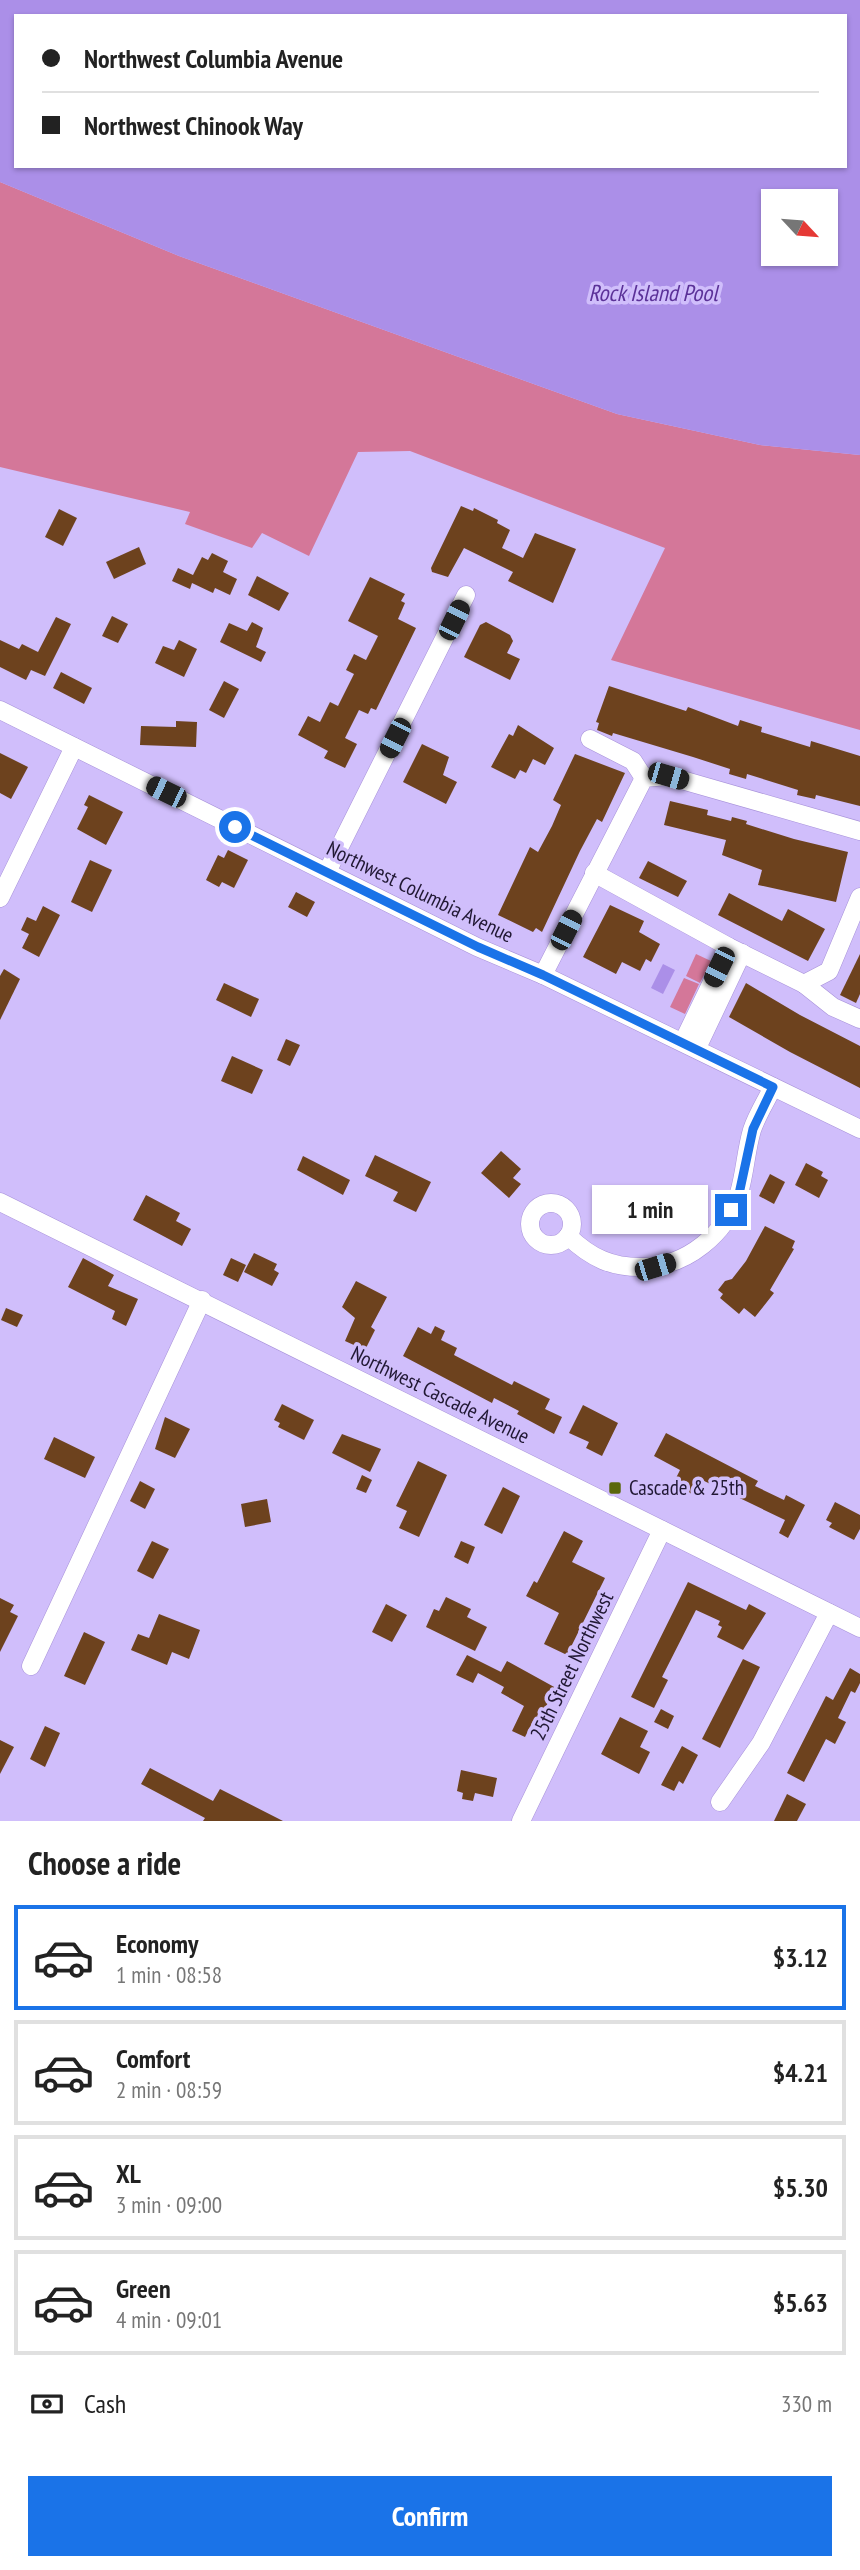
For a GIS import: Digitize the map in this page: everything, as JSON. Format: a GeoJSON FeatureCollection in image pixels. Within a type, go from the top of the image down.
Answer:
{"type":"FeatureCollection","features":[{"type":"Feature","properties":{"kind":"street"},"geometry":{"type":"LineString","coordinates":[[327,872],[466,596]]}},
{"type":"Feature","properties":{"kind":"street","name":"Northwest Columbia Avenue"},"geometry":{"type":"LineString","coordinates":[[0,710],[478,947],[690,1045],[860,1129]]}},
{"type":"Feature","properties":{"kind":"street"},"geometry":{"type":"LineString","coordinates":[[590,739],[633,761],[644,779]]}},
{"type":"Feature","properties":{"kind":"street"},"geometry":{"type":"LineString","coordinates":[[0,898],[74,747]]}},
{"type":"Feature","properties":{"kind":"street"},"geometry":{"type":"LineString","coordinates":[[644,779],[668,776],[860,831]]}},
{"type":"Feature","properties":{"kind":"street"},"geometry":{"type":"LineString","coordinates":[[543,975],[644,779]]}},
{"type":"Feature","properties":{"kind":"street"},"geometry":{"type":"LineString","coordinates":[[594,873],[735,950],[804,984],[834,1007],[860,1019]]}},
{"type":"Feature","properties":{"kind":"street"},"geometry":{"type":"LineString","coordinates":[[804,984],[829,971],[860,897]]}},
{"type":"Feature","properties":{"kind":"street"},"geometry":{"type":"LineString","coordinates":[[690,1045],[735,950]]}},
{"type":"Feature","properties":{"kind":"street"},"geometry":{"type":"LineString","coordinates":[[568,1236],[598,1260],[624,1267],[655,1267],[681,1259],[703,1246],[724,1225],[739,1194],[753,1129],[773,1087]]}},
{"type":"Feature","properties":{"kind":"street","name":"Northwest Cascade Avenue"},"geometry":{"type":"LineString","coordinates":[[0,1202],[860,1628]]}},
{"type":"Feature","properties":{"kind":"street"},"geometry":{"type":"LineString","coordinates":[[31,1666],[202,1300]]}},
{"type":"Feature","properties":{"kind":"street","name":"25th Street Northwest"},"geometry":{"type":"LineString","coordinates":[[521,1821],[662,1530]]}},
{"type":"Feature","properties":{"kind":"street"},"geometry":{"type":"LineString","coordinates":[[720,1801],[761,1743],[829,1613]]}},
{"type":"Feature","properties":{"kind":"shaded area"},"geometry":{"type":"Polygon","coordinates":[[[0,182],[179,256],[617,414],[760,445],[860,455],[860,730],[611,660],[665,548],[410,451],[358,452],[309,556],[262,533],[252,548],[185,524],[190,512],[0,467],[0,182]]]}},
{"type":"Feature","properties":{"kind":"shaded area"},"geometry":{"type":"Polygon","coordinates":[[[696,954],[711,961],[700,983],[686,976],[696,954]]]}},
{"type":"Feature","properties":{"kind":"shaded area"},"geometry":{"type":"Polygon","coordinates":[[[684,978],[699,984],[685,1014],[670,1007],[684,978]]]}},
{"type":"Feature","properties":{"kind":"water","name":"Rock Island Pool"},"geometry":{"type":"Polygon","coordinates":[[[0,0],[860,0],[860,455],[760,445],[617,414],[179,256],[0,182],[0,0]]]}},
{"type":"Feature","properties":{"kind":"water"},"geometry":{"type":"Polygon","coordinates":[[[663,964],[675,970],[663,994],[651,988],[663,964]]]}},
{"type":"Feature","properties":{"kind":"building"},"geometry":{"type":"Polygon","coordinates":[[[461,506],[473,511],[474,508],[498,520],[497,523],[510,530],[502,548],[523,558],[535,533],[576,549],[553,603],[508,581],[513,572],[464,548],[448,577],[432,572],[431,568],[461,506]]]}},
{"type":"Feature","properties":{"kind":"building"},"geometry":{"type":"Polygon","coordinates":[[[59,509],[77,518],[63,546],[45,537],[59,509]]]}},
{"type":"Feature","properties":{"kind":"building"},"geometry":{"type":"Polygon","coordinates":[[[139,547],[146,564],[114,579],[106,562],[139,547]]]}},
{"type":"Feature","properties":{"kind":"building"},"geometry":{"type":"Polygon","coordinates":[[[212,553],[228,561],[223,572],[237,579],[230,595],[215,588],[213,593],[192,583],[190,589],[172,581],[178,568],[193,575],[202,557],[208,560],[212,553]]]}},
{"type":"Feature","properties":{"kind":"building"},"geometry":{"type":"Polygon","coordinates":[[[257,576],[289,593],[279,611],[248,595],[257,576]]]}},
{"type":"Feature","properties":{"kind":"building"},"geometry":{"type":"Polygon","coordinates":[[[370,577],[405,594],[401,601],[405,603],[398,619],[416,628],[376,710],[371,708],[368,714],[359,710],[345,738],[357,744],[345,768],[324,758],[328,751],[298,735],[308,716],[320,722],[330,702],[338,706],[354,674],[346,670],[354,654],[366,660],[378,636],[348,621],[370,577]]]}},
{"type":"Feature","properties":{"kind":"building"},"geometry":{"type":"Polygon","coordinates":[[[112,616],[128,624],[118,643],[102,636],[112,616]]]}},
{"type":"Feature","properties":{"kind":"building"},"geometry":{"type":"Polygon","coordinates":[[[56,617],[71,624],[45,676],[31,670],[26,680],[0,667],[0,640],[19,649],[22,644],[38,652],[56,617]]]}},
{"type":"Feature","properties":{"kind":"building"},"geometry":{"type":"Polygon","coordinates":[[[252,622],[263,628],[256,647],[266,652],[261,662],[220,642],[229,623],[247,631],[252,622]]]}},
{"type":"Feature","properties":{"kind":"building"},"geometry":{"type":"Polygon","coordinates":[[[486,622],[510,635],[513,641],[507,653],[520,659],[510,680],[464,657],[480,625],[486,622]]]}},
{"type":"Feature","properties":{"kind":"building"},"geometry":{"type":"Polygon","coordinates":[[[179,640],[197,649],[184,677],[155,663],[163,646],[174,650],[179,640]]]}},
{"type":"Feature","properties":{"kind":"building"},"geometry":{"type":"Polygon","coordinates":[[[61,672],[92,688],[84,704],[53,688],[61,672]]]}},
{"type":"Feature","properties":{"kind":"building"},"geometry":{"type":"Polygon","coordinates":[[[224,681],[239,689],[224,718],[209,710],[224,681]]]}},
{"type":"Feature","properties":{"kind":"building"},"geometry":{"type":"Polygon","coordinates":[[[609,686],[686,711],[688,707],[738,726],[740,720],[762,727],[761,732],[810,747],[811,741],[860,756],[860,806],[816,795],[815,799],[797,795],[798,790],[747,774],[746,779],[729,774],[730,769],[597,730],[599,723],[596,722],[609,686]]]}},
{"type":"Feature","properties":{"kind":"building"},"geometry":{"type":"Polygon","coordinates":[[[176,721],[197,722],[196,747],[140,745],[141,726],[176,727],[176,721]]]}},
{"type":"Feature","properties":{"kind":"building"},"geometry":{"type":"Polygon","coordinates":[[[518,725],[554,748],[545,765],[533,759],[526,773],[520,770],[515,779],[491,767],[509,734],[513,736],[518,725]]]}},
{"type":"Feature","properties":{"kind":"building"},"geometry":{"type":"Polygon","coordinates":[[[422,744],[449,757],[443,775],[457,782],[446,804],[403,782],[422,744]]]}},
{"type":"Feature","properties":{"kind":"building"},"geometry":{"type":"Polygon","coordinates":[[[0,753],[28,767],[11,799],[0,793],[0,753]]]}},
{"type":"Feature","properties":{"kind":"building"},"geometry":{"type":"Polygon","coordinates":[[[575,754],[625,773],[602,822],[597,819],[580,851],[542,932],[536,928],[533,932],[498,915],[530,847],[538,852],[552,826],[561,805],[553,800],[575,754]]]}},
{"type":"Feature","properties":{"kind":"building"},"geometry":{"type":"Polygon","coordinates":[[[89,795],[123,812],[106,845],[77,829],[88,807],[84,805],[89,795]]]}},
{"type":"Feature","properties":{"kind":"building"},"geometry":{"type":"Polygon","coordinates":[[[670,801],[708,810],[707,815],[731,821],[732,817],[794,839],[848,852],[836,902],[758,885],[762,870],[722,855],[726,840],[664,825],[670,801]]]}},
{"type":"Feature","properties":{"kind":"building"},"geometry":{"type":"Polygon","coordinates":[[[228,850],[248,860],[234,888],[222,882],[219,887],[206,880],[218,855],[224,858],[228,850]]]}},
{"type":"Feature","properties":{"kind":"building"},"geometry":{"type":"Polygon","coordinates":[[[90,860],[112,870],[92,912],[71,902],[90,860]]]}},
{"type":"Feature","properties":{"kind":"building"},"geometry":{"type":"Polygon","coordinates":[[[648,861],[687,881],[678,897],[639,878],[648,861]]]}},
{"type":"Feature","properties":{"kind":"building"},"geometry":{"type":"Polygon","coordinates":[[[296,892],[315,902],[307,917],[288,907],[296,892]]]}},
{"type":"Feature","properties":{"kind":"building"},"geometry":{"type":"Polygon","coordinates":[[[729,893],[782,921],[788,909],[825,929],[808,961],[718,915],[729,893]]]}},
{"type":"Feature","properties":{"kind":"building"},"geometry":{"type":"Polygon","coordinates":[[[610,905],[644,921],[639,932],[660,944],[651,962],[646,959],[640,971],[622,962],[616,974],[583,957],[610,905]]]}},
{"type":"Feature","properties":{"kind":"building"},"geometry":{"type":"Polygon","coordinates":[[[43,906],[60,915],[39,957],[22,948],[29,934],[21,930],[27,917],[36,921],[43,906]]]}},
{"type":"Feature","properties":{"kind":"building"},"geometry":{"type":"Polygon","coordinates":[[[860,954],[860,994],[856,1003],[840,995],[860,954]]]}},
{"type":"Feature","properties":{"kind":"building"},"geometry":{"type":"Polygon","coordinates":[[[4,969],[20,979],[0,1020],[0,976],[4,969]]]}},
{"type":"Feature","properties":{"kind":"building"},"geometry":{"type":"Polygon","coordinates":[[[224,983],[259,999],[251,1017],[216,1000],[224,983]]]}},
{"type":"Feature","properties":{"kind":"building"},"geometry":{"type":"Polygon","coordinates":[[[746,983],[860,1046],[860,1088],[729,1017],[746,983]]]}},
{"type":"Feature","properties":{"kind":"building"},"geometry":{"type":"Polygon","coordinates":[[[286,1039],[300,1045],[290,1066],[277,1060],[286,1039]]]}},
{"type":"Feature","properties":{"kind":"building"},"geometry":{"type":"Polygon","coordinates":[[[232,1056],[263,1070],[252,1094],[221,1081],[232,1056]]]}},
{"type":"Feature","properties":{"kind":"building"},"geometry":{"type":"Polygon","coordinates":[[[501,1151],[521,1169],[513,1178],[521,1184],[509,1198],[481,1173],[501,1151]]]}},
{"type":"Feature","properties":{"kind":"building"},"geometry":{"type":"Polygon","coordinates":[[[375,1155],[431,1182],[416,1212],[393,1201],[398,1192],[365,1176],[375,1155]]]}},
{"type":"Feature","properties":{"kind":"building"},"geometry":{"type":"Polygon","coordinates":[[[303,1156],[350,1180],[343,1195],[297,1170],[303,1156]]]}},
{"type":"Feature","properties":{"kind":"building"},"geometry":{"type":"Polygon","coordinates":[[[806,1163],[823,1172],[821,1176],[828,1180],[819,1198],[795,1185],[806,1163]]]}},
{"type":"Feature","properties":{"kind":"building"},"geometry":{"type":"Polygon","coordinates":[[[770,1174],[785,1182],[774,1204],[759,1196],[770,1174]]]}},
{"type":"Feature","properties":{"kind":"building"},"geometry":{"type":"Polygon","coordinates":[[[146,1195],[180,1213],[176,1221],[191,1229],[182,1246],[133,1220],[146,1195]]]}},
{"type":"Feature","properties":{"kind":"building"},"geometry":{"type":"Polygon","coordinates":[[[765,1226],[795,1241],[792,1248],[794,1249],[770,1290],[774,1293],[755,1317],[744,1308],[739,1314],[720,1298],[723,1294],[718,1290],[725,1281],[732,1279],[746,1261],[765,1226]]]}},
{"type":"Feature","properties":{"kind":"building"},"geometry":{"type":"Polygon","coordinates":[[[254,1253],[277,1264],[274,1270],[279,1273],[272,1286],[244,1272],[254,1253]]]}},
{"type":"Feature","properties":{"kind":"building"},"geometry":{"type":"Polygon","coordinates":[[[83,1258],[114,1275],[108,1286],[138,1299],[126,1326],[112,1319],[115,1311],[68,1287],[83,1258]]]}},
{"type":"Feature","properties":{"kind":"building"},"geometry":{"type":"Polygon","coordinates":[[[231,1258],[246,1265],[238,1282],[223,1275],[231,1258]]]}},
{"type":"Feature","properties":{"kind":"building"},"geometry":{"type":"Polygon","coordinates":[[[356,1281],[387,1297],[371,1327],[375,1330],[365,1350],[345,1341],[355,1318],[342,1307],[356,1281]]]}},
{"type":"Feature","properties":{"kind":"building"},"geometry":{"type":"Polygon","coordinates":[[[6,1308],[23,1315],[17,1327],[1,1320],[6,1308]]]}},
{"type":"Feature","properties":{"kind":"building"},"geometry":{"type":"Polygon","coordinates":[[[435,1326],[445,1331],[441,1340],[457,1348],[454,1355],[512,1385],[514,1381],[550,1399],[545,1409],[562,1417],[554,1434],[494,1398],[492,1403],[403,1356],[418,1327],[431,1334],[435,1326]]]}},
{"type":"Feature","properties":{"kind":"building"},"geometry":{"type":"Polygon","coordinates":[[[282,1404],[314,1420],[304,1440],[278,1427],[280,1423],[274,1420],[282,1404]]]}},
{"type":"Feature","properties":{"kind":"building"},"geometry":{"type":"Polygon","coordinates":[[[583,1405],[618,1423],[602,1456],[586,1448],[589,1442],[569,1433],[583,1405]]]}},
{"type":"Feature","properties":{"kind":"building"},"geometry":{"type":"Polygon","coordinates":[[[165,1417],[190,1429],[175,1458],[155,1449],[165,1417]]]}},
{"type":"Feature","properties":{"kind":"building"},"geometry":{"type":"Polygon","coordinates":[[[666,1433],[758,1481],[755,1486],[784,1500],[786,1495],[805,1505],[788,1538],[779,1533],[785,1520],[700,1479],[692,1494],[673,1484],[680,1470],[654,1456],[666,1433]]]}},
{"type":"Feature","properties":{"kind":"building"},"geometry":{"type":"Polygon","coordinates":[[[342,1434],[381,1449],[370,1472],[332,1453],[342,1434]]]}},
{"type":"Feature","properties":{"kind":"building"},"geometry":{"type":"Polygon","coordinates":[[[54,1437],[95,1457],[85,1478],[44,1459],[54,1437]]]}},
{"type":"Feature","properties":{"kind":"building"},"geometry":{"type":"Polygon","coordinates":[[[418,1461],[447,1475],[419,1537],[399,1528],[407,1511],[396,1506],[418,1461]]]}},
{"type":"Feature","properties":{"kind":"building"},"geometry":{"type":"Polygon","coordinates":[[[362,1475],[372,1480],[366,1493],[356,1489],[362,1475]]]}},
{"type":"Feature","properties":{"kind":"building"},"geometry":{"type":"Polygon","coordinates":[[[140,1481],[155,1489],[145,1509],[130,1501],[140,1481]]]}},
{"type":"Feature","properties":{"kind":"building"},"geometry":{"type":"Polygon","coordinates":[[[503,1487],[520,1496],[502,1534],[484,1525],[503,1487]]]}},
{"type":"Feature","properties":{"kind":"building"},"geometry":{"type":"Polygon","coordinates":[[[267,1499],[271,1522],[245,1527],[241,1504],[267,1499]]]}},
{"type":"Feature","properties":{"kind":"building"},"geometry":{"type":"Polygon","coordinates":[[[835,1502],[860,1515],[860,1529],[854,1540],[829,1527],[832,1523],[826,1520],[835,1502]]]}},
{"type":"Feature","properties":{"kind":"building"},"geometry":{"type":"Polygon","coordinates":[[[564,1531],[583,1541],[572,1562],[605,1578],[567,1655],[544,1644],[559,1613],[526,1596],[534,1581],[537,1583],[564,1531]]]}},
{"type":"Feature","properties":{"kind":"building"},"geometry":{"type":"Polygon","coordinates":[[[152,1541],[169,1549],[153,1579],[137,1571],[152,1541]]]}},
{"type":"Feature","properties":{"kind":"building"},"geometry":{"type":"Polygon","coordinates":[[[461,1541],[475,1547],[468,1564],[454,1557],[461,1541]]]}},
{"type":"Feature","properties":{"kind":"building"},"geometry":{"type":"Polygon","coordinates":[[[688,1582],[746,1610],[749,1604],[766,1613],[743,1650],[717,1637],[722,1627],[718,1625],[720,1621],[696,1610],[662,1677],[668,1680],[654,1708],[631,1697],[688,1582]]]}},
{"type":"Feature","properties":{"kind":"building"},"geometry":{"type":"Polygon","coordinates":[[[446,1597],[471,1609],[467,1617],[487,1627],[475,1651],[426,1627],[434,1609],[439,1611],[446,1597]]]}},
{"type":"Feature","properties":{"kind":"building"},"geometry":{"type":"Polygon","coordinates":[[[0,1598],[14,1605],[10,1612],[18,1616],[0,1652],[0,1598]]]}},
{"type":"Feature","properties":{"kind":"building"},"geometry":{"type":"Polygon","coordinates":[[[386,1604],[407,1615],[392,1642],[372,1632],[386,1604]]]}},
{"type":"Feature","properties":{"kind":"building"},"geometry":{"type":"Polygon","coordinates":[[[159,1614],[200,1630],[189,1659],[172,1652],[167,1665],[131,1650],[138,1634],[149,1638],[159,1614]]]}},
{"type":"Feature","properties":{"kind":"building"},"geometry":{"type":"Polygon","coordinates":[[[84,1632],[105,1642],[85,1685],[64,1676],[84,1632]]]}},
{"type":"Feature","properties":{"kind":"building"},"geometry":{"type":"Polygon","coordinates":[[[467,1655],[501,1672],[507,1661],[556,1688],[537,1723],[533,1721],[525,1737],[512,1731],[524,1706],[501,1693],[504,1687],[478,1673],[473,1683],[456,1675],[467,1655]]]}},
{"type":"Feature","properties":{"kind":"building"},"geometry":{"type":"Polygon","coordinates":[[[743,1659],[760,1667],[720,1748],[702,1739],[743,1659]]]}},
{"type":"Feature","properties":{"kind":"building"},"geometry":{"type":"Polygon","coordinates":[[[850,1668],[860,1674],[860,1683],[855,1693],[851,1691],[838,1718],[846,1722],[835,1744],[826,1739],[804,1782],[787,1773],[826,1696],[833,1700],[850,1668]]]}},
{"type":"Feature","properties":{"kind":"building"},"geometry":{"type":"Polygon","coordinates":[[[661,1709],[674,1716],[668,1729],[654,1722],[661,1709]]]}},
{"type":"Feature","properties":{"kind":"building"},"geometry":{"type":"Polygon","coordinates":[[[620,1717],[648,1731],[640,1747],[650,1752],[639,1774],[601,1754],[620,1717]]]}},
{"type":"Feature","properties":{"kind":"building"},"geometry":{"type":"Polygon","coordinates":[[[45,1726],[60,1733],[45,1767],[30,1759],[45,1726]]]}},
{"type":"Feature","properties":{"kind":"building"},"geometry":{"type":"Polygon","coordinates":[[[0,1740],[14,1747],[0,1774],[0,1740]]]}},
{"type":"Feature","properties":{"kind":"building"},"geometry":{"type":"Polygon","coordinates":[[[682,1746],[698,1755],[683,1784],[679,1781],[674,1791],[661,1785],[682,1746]]]}},
{"type":"Feature","properties":{"kind":"building"},"geometry":{"type":"Polygon","coordinates":[[[150,1768],[213,1801],[220,1789],[283,1821],[203,1821],[205,1818],[141,1784],[150,1768]]]}},
{"type":"Feature","properties":{"kind":"building"},"geometry":{"type":"Polygon","coordinates":[[[461,1770],[497,1778],[493,1797],[475,1793],[473,1801],[462,1799],[463,1793],[457,1791],[461,1770]]]}},
{"type":"Feature","properties":{"kind":"building"},"geometry":{"type":"Polygon","coordinates":[[[787,1794],[806,1804],[797,1821],[774,1821],[787,1794]]]}},
{"type":"Feature","properties":{"kind":"place","name":"Cascade & 25th"},"geometry":{"type":"Point","coordinates":[615,1488]}},
{"type":"Feature","properties":{"kind":"route"},"geometry":{"type":"LineString","coordinates":[[235,827],[478,947],[543,975],[773,1087],[753,1129],[739,1194],[731,1210]]}}]}
